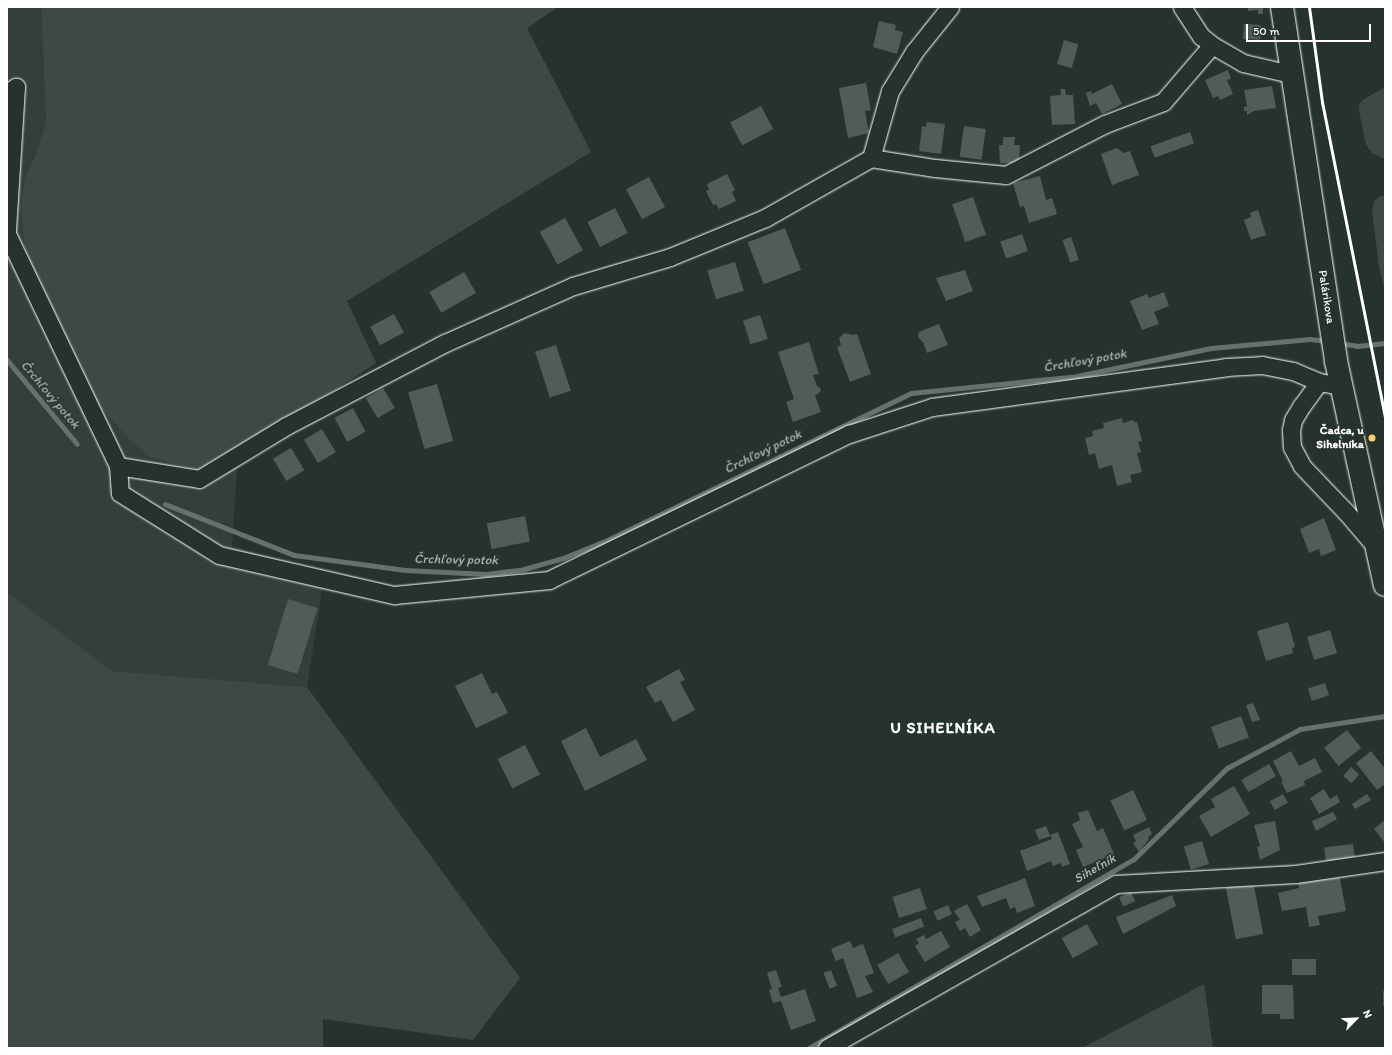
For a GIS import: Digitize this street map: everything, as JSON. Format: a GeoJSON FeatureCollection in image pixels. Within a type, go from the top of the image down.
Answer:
{"type":"FeatureCollection","features":[{"type":"Feature","properties":{"kind":"main road","name":"Palárikova"},"geometry":{"type":"LineString","coordinates":[[1282,7],[1291,74],[1336,361],[1385,585]]}},
{"type":"Feature","properties":{"kind":"street"},"geometry":{"type":"LineString","coordinates":[[871,158],[890,91],[914,52],[950,7]]}},
{"type":"Feature","properties":{"kind":"street"},"geometry":{"type":"LineString","coordinates":[[1182,7],[1201,36],[1212,45],[1243,64],[1291,74]]}},
{"type":"Feature","properties":{"kind":"street"},"geometry":{"type":"LineString","coordinates":[[118,466],[199,479],[286,426],[445,343],[573,286],[670,257],[765,218],[871,158],[935,168],[1006,175],[1105,124],[1163,102],[1212,45]]}},
{"type":"Feature","properties":{"kind":"street"},"geometry":{"type":"LineString","coordinates":[[7,93],[16,87],[7,230]]}},
{"type":"Feature","properties":{"kind":"street"},"geometry":{"type":"LineString","coordinates":[[7,234],[118,466],[120,493],[219,555],[394,595],[549,580],[849,434],[932,407],[1226,367],[1270,367],[1293,371],[1319,382],[1341,386]]}},
{"type":"Feature","properties":{"kind":"street"},"geometry":{"type":"LineString","coordinates":[[1319,382],[1293,420],[1290,434],[1292,447],[1302,466],[1346,512],[1376,547]]}},
{"type":"Feature","properties":{"kind":"street"},"geometry":{"type":"LineString","coordinates":[[827,1048],[1116,884],[1296,874],[1385,861]]}},
{"type":"Feature","properties":{"kind":"shaded area"},"geometry":{"type":"Polygon","coordinates":[[[7,7],[41,7],[46,122],[35,156],[25,179],[94,400],[129,439],[149,457],[207,471],[238,453],[232,546],[324,577],[307,687],[112,671],[7,592],[7,7]]]}},
{"type":"Feature","properties":{"kind":"shaded area"},"geometry":{"type":"Polygon","coordinates":[[[41,7],[558,7],[527,28],[591,152],[347,301],[376,363],[238,453],[207,471],[149,457],[129,439],[94,400],[32,272],[24,242],[21,206],[25,179],[35,156],[46,122],[41,7]]]}},
{"type":"Feature","properties":{"kind":"shaded area"},"geometry":{"type":"Polygon","coordinates":[[[1385,87],[1385,159],[1372,153],[1366,145],[1359,104],[1364,99],[1385,87]]]}},
{"type":"Feature","properties":{"kind":"shaded area"},"geometry":{"type":"Polygon","coordinates":[[[1385,195],[1385,291],[1379,267],[1372,210],[1374,202],[1378,197],[1385,195]]]}},
{"type":"Feature","properties":{"kind":"shaded area"},"geometry":{"type":"Polygon","coordinates":[[[7,592],[112,671],[307,687],[520,978],[473,1040],[323,1019],[323,1048],[7,1048],[7,592]]]}},
{"type":"Feature","properties":{"kind":"shaded area"},"geometry":{"type":"Polygon","coordinates":[[[1204,984],[1213,1048],[1082,1048],[1204,984]]]}},
{"type":"Feature","properties":{"kind":"building"},"geometry":{"type":"Polygon","coordinates":[[[1248,7],[1263,7],[1263,14],[1258,14],[1258,10],[1248,11],[1248,7]]]}},
{"type":"Feature","properties":{"kind":"building"},"geometry":{"type":"Polygon","coordinates":[[[879,21],[896,25],[895,30],[903,32],[897,54],[873,47],[879,21]]]}},
{"type":"Feature","properties":{"kind":"building"},"geometry":{"type":"Polygon","coordinates":[[[1244,24],[1261,25],[1260,40],[1243,39],[1244,24]]]}},
{"type":"Feature","properties":{"kind":"building"},"geometry":{"type":"Polygon","coordinates":[[[1064,40],[1078,44],[1072,68],[1057,64],[1064,40]]]}},
{"type":"Feature","properties":{"kind":"building"},"geometry":{"type":"Polygon","coordinates":[[[1228,70],[1231,79],[1227,80],[1233,94],[1220,100],[1218,96],[1213,98],[1205,80],[1228,70]]]}},
{"type":"Feature","properties":{"kind":"building"},"geometry":{"type":"Polygon","coordinates":[[[866,83],[871,110],[865,111],[869,133],[848,138],[839,88],[866,83]]]}},
{"type":"Feature","properties":{"kind":"building"},"geometry":{"type":"Polygon","coordinates":[[[1112,84],[1122,104],[1102,114],[1096,103],[1090,106],[1086,93],[1091,91],[1092,94],[1112,84]]]}},
{"type":"Feature","properties":{"kind":"building"},"geometry":{"type":"Polygon","coordinates":[[[1272,86],[1276,108],[1254,111],[1247,115],[1247,111],[1244,111],[1244,107],[1247,106],[1244,90],[1272,86]]]}},
{"type":"Feature","properties":{"kind":"building"},"geometry":{"type":"Polygon","coordinates":[[[1060,89],[1065,89],[1066,95],[1073,95],[1075,124],[1052,125],[1050,96],[1061,95],[1060,89]]]}},
{"type":"Feature","properties":{"kind":"building"},"geometry":{"type":"Polygon","coordinates":[[[761,106],[773,129],[742,145],[730,122],[761,106]]]}},
{"type":"Feature","properties":{"kind":"building"},"geometry":{"type":"Polygon","coordinates":[[[927,122],[945,124],[941,154],[919,151],[922,126],[926,127],[927,122]]]}},
{"type":"Feature","properties":{"kind":"building"},"geometry":{"type":"Polygon","coordinates":[[[964,126],[986,129],[981,160],[960,157],[964,126]]]}},
{"type":"Feature","properties":{"kind":"building"},"geometry":{"type":"Polygon","coordinates":[[[1190,132],[1194,143],[1155,158],[1151,146],[1190,132]]]}},
{"type":"Feature","properties":{"kind":"building"},"geometry":{"type":"Polygon","coordinates":[[[1003,137],[1015,137],[1014,145],[1020,145],[1019,163],[1000,163],[999,145],[1003,145],[1003,137]]]}},
{"type":"Feature","properties":{"kind":"building"},"geometry":{"type":"Polygon","coordinates":[[[1117,148],[1124,153],[1130,151],[1139,175],[1112,185],[1101,154],[1117,148]]]}},
{"type":"Feature","properties":{"kind":"building"},"geometry":{"type":"Polygon","coordinates":[[[727,174],[735,190],[732,192],[736,201],[719,209],[716,204],[713,205],[706,191],[709,190],[707,184],[727,174]]]}},
{"type":"Feature","properties":{"kind":"building"},"geometry":{"type":"Polygon","coordinates":[[[1040,176],[1046,200],[1052,198],[1057,214],[1029,223],[1024,206],[1020,207],[1013,183],[1040,176]]]}},
{"type":"Feature","properties":{"kind":"building"},"geometry":{"type":"Polygon","coordinates":[[[649,177],[665,207],[642,219],[626,189],[649,177]]]}},
{"type":"Feature","properties":{"kind":"building"},"geometry":{"type":"Polygon","coordinates":[[[973,197],[986,235],[965,242],[952,204],[973,197]]]}},
{"type":"Feature","properties":{"kind":"building"},"geometry":{"type":"Polygon","coordinates":[[[615,208],[628,233],[600,247],[587,222],[615,208]]]}},
{"type":"Feature","properties":{"kind":"building"},"geometry":{"type":"Polygon","coordinates":[[[1258,210],[1266,235],[1251,240],[1244,220],[1251,217],[1250,213],[1258,210]]]}},
{"type":"Feature","properties":{"kind":"building"},"geometry":{"type":"Polygon","coordinates":[[[565,218],[583,250],[558,264],[540,232],[565,218]]]}},
{"type":"Feature","properties":{"kind":"building"},"geometry":{"type":"Polygon","coordinates":[[[785,228],[801,270],[764,284],[748,242],[785,228]]]}},
{"type":"Feature","properties":{"kind":"building"},"geometry":{"type":"Polygon","coordinates":[[[1022,234],[1028,251],[1006,259],[1000,241],[1022,234]]]}},
{"type":"Feature","properties":{"kind":"building"},"geometry":{"type":"Polygon","coordinates":[[[1071,237],[1079,260],[1070,263],[1062,240],[1071,237]]]}},
{"type":"Feature","properties":{"kind":"building"},"geometry":{"type":"Polygon","coordinates":[[[735,262],[744,291],[716,299],[707,270],[735,262]]]}},
{"type":"Feature","properties":{"kind":"building"},"geometry":{"type":"Polygon","coordinates":[[[965,270],[973,291],[946,301],[936,278],[965,270]]]}},
{"type":"Feature","properties":{"kind":"building"},"geometry":{"type":"Polygon","coordinates":[[[464,272],[476,293],[441,313],[429,292],[464,272]]]}},
{"type":"Feature","properties":{"kind":"building"},"geometry":{"type":"Polygon","coordinates":[[[1164,292],[1169,306],[1154,312],[1159,324],[1142,330],[1130,301],[1147,294],[1149,298],[1164,292]]]}},
{"type":"Feature","properties":{"kind":"building"},"geometry":{"type":"Polygon","coordinates":[[[394,314],[404,333],[380,345],[370,327],[394,314]]]}},
{"type":"Feature","properties":{"kind":"building"},"geometry":{"type":"Polygon","coordinates":[[[760,315],[768,339],[751,344],[743,321],[760,315]]]}},
{"type":"Feature","properties":{"kind":"building"},"geometry":{"type":"Polygon","coordinates":[[[939,324],[948,345],[927,353],[923,342],[918,337],[919,332],[939,324]]]}},
{"type":"Feature","properties":{"kind":"building"},"geometry":{"type":"Polygon","coordinates":[[[844,333],[853,335],[857,334],[871,374],[850,382],[837,347],[841,345],[839,338],[844,333]]]}},
{"type":"Feature","properties":{"kind":"building"},"geometry":{"type":"Polygon","coordinates":[[[809,342],[819,374],[813,375],[817,386],[821,391],[815,396],[821,412],[793,422],[786,402],[794,399],[778,352],[809,342]]]}},
{"type":"Feature","properties":{"kind":"building"},"geometry":{"type":"Polygon","coordinates":[[[556,345],[571,391],[550,397],[535,352],[556,345]]]}},
{"type":"Feature","properties":{"kind":"building"},"geometry":{"type":"Polygon","coordinates":[[[437,384],[453,441],[424,449],[408,392],[437,384]]]}},
{"type":"Feature","properties":{"kind":"building"},"geometry":{"type":"Polygon","coordinates":[[[383,388],[395,408],[378,418],[366,398],[383,388]]]}},
{"type":"Feature","properties":{"kind":"building"},"geometry":{"type":"Polygon","coordinates":[[[353,408],[366,432],[347,442],[334,418],[353,408]]]}},
{"type":"Feature","properties":{"kind":"building"},"geometry":{"type":"Polygon","coordinates":[[[1122,418],[1123,423],[1133,420],[1134,422],[1137,422],[1142,441],[1138,442],[1141,452],[1137,453],[1142,472],[1130,475],[1132,482],[1117,486],[1112,465],[1099,469],[1095,453],[1089,455],[1085,438],[1093,436],[1092,431],[1104,428],[1103,423],[1122,418]]]}},
{"type":"Feature","properties":{"kind":"building"},"geometry":{"type":"Polygon","coordinates":[[[322,429],[336,452],[318,463],[304,440],[322,429]]]}},
{"type":"Feature","properties":{"kind":"building"},"geometry":{"type":"Polygon","coordinates":[[[291,448],[304,470],[286,481],[273,459],[291,448]]]}},
{"type":"Feature","properties":{"kind":"building"},"geometry":{"type":"Polygon","coordinates":[[[525,516],[530,542],[492,549],[487,523],[525,516]]]}},
{"type":"Feature","properties":{"kind":"building"},"geometry":{"type":"Polygon","coordinates":[[[1324,518],[1336,550],[1321,556],[1319,549],[1309,553],[1300,529],[1324,518]]]}},
{"type":"Feature","properties":{"kind":"building"},"geometry":{"type":"Polygon","coordinates":[[[288,599],[318,608],[297,674],[268,665],[288,599]]]}},
{"type":"Feature","properties":{"kind":"building"},"geometry":{"type":"Polygon","coordinates":[[[1288,622],[1295,647],[1292,648],[1293,653],[1266,661],[1257,631],[1288,622]]]}},
{"type":"Feature","properties":{"kind":"building"},"geometry":{"type":"Polygon","coordinates":[[[1330,630],[1337,653],[1314,660],[1307,637],[1330,630]]]}},
{"type":"Feature","properties":{"kind":"building"},"geometry":{"type":"Polygon","coordinates":[[[679,669],[685,680],[680,682],[695,710],[673,722],[661,700],[655,703],[646,687],[679,669]]]}},
{"type":"Feature","properties":{"kind":"building"},"geometry":{"type":"Polygon","coordinates":[[[482,673],[492,694],[497,692],[508,713],[476,728],[455,686],[482,673]]]}},
{"type":"Feature","properties":{"kind":"building"},"geometry":{"type":"Polygon","coordinates":[[[1325,683],[1329,695],[1312,701],[1308,689],[1325,683]]]}},
{"type":"Feature","properties":{"kind":"building"},"geometry":{"type":"Polygon","coordinates":[[[1253,703],[1260,720],[1252,722],[1246,705],[1253,703]]]}},
{"type":"Feature","properties":{"kind":"building"},"geometry":{"type":"Polygon","coordinates":[[[1241,716],[1249,738],[1219,749],[1211,727],[1241,716]]]}},
{"type":"Feature","properties":{"kind":"building"},"geometry":{"type":"Polygon","coordinates":[[[586,728],[600,757],[636,739],[647,760],[585,791],[561,741],[586,728]]]}},
{"type":"Feature","properties":{"kind":"building"},"geometry":{"type":"Polygon","coordinates":[[[1347,730],[1361,748],[1338,766],[1324,748],[1347,730]]]}},
{"type":"Feature","properties":{"kind":"building"},"geometry":{"type":"Polygon","coordinates":[[[525,745],[540,774],[512,788],[497,759],[525,745]]]}},
{"type":"Feature","properties":{"kind":"building"},"geometry":{"type":"Polygon","coordinates":[[[1291,751],[1299,766],[1315,758],[1322,772],[1304,781],[1305,785],[1287,793],[1273,761],[1291,751]]]}},
{"type":"Feature","properties":{"kind":"building"},"geometry":{"type":"Polygon","coordinates":[[[1371,751],[1385,769],[1385,784],[1377,790],[1356,763],[1371,751]]]}},
{"type":"Feature","properties":{"kind":"building"},"geometry":{"type":"Polygon","coordinates":[[[1269,764],[1276,776],[1248,792],[1241,780],[1269,764]]]}},
{"type":"Feature","properties":{"kind":"building"},"geometry":{"type":"Polygon","coordinates":[[[1351,767],[1359,774],[1351,783],[1343,776],[1351,767]]]}},
{"type":"Feature","properties":{"kind":"building"},"geometry":{"type":"Polygon","coordinates":[[[1234,786],[1250,814],[1211,837],[1199,816],[1215,807],[1211,799],[1234,786]]]}},
{"type":"Feature","properties":{"kind":"building"},"geometry":{"type":"Polygon","coordinates":[[[1324,789],[1330,799],[1337,795],[1340,802],[1319,814],[1310,798],[1324,789]]]}},
{"type":"Feature","properties":{"kind":"building"},"geometry":{"type":"Polygon","coordinates":[[[1133,790],[1147,820],[1124,830],[1110,801],[1133,790]]]}},
{"type":"Feature","properties":{"kind":"building"},"geometry":{"type":"Polygon","coordinates":[[[1283,794],[1288,803],[1275,810],[1270,801],[1283,794]]]}},
{"type":"Feature","properties":{"kind":"building"},"geometry":{"type":"Polygon","coordinates":[[[1367,794],[1371,800],[1355,809],[1352,804],[1367,794]]]}},
{"type":"Feature","properties":{"kind":"building"},"geometry":{"type":"Polygon","coordinates":[[[1088,810],[1097,831],[1103,828],[1114,854],[1083,867],[1076,850],[1083,847],[1072,824],[1080,820],[1078,813],[1088,810]]]}},
{"type":"Feature","properties":{"kind":"building"},"geometry":{"type":"Polygon","coordinates":[[[1333,812],[1337,819],[1316,831],[1312,821],[1333,812]]]}},
{"type":"Feature","properties":{"kind":"building"},"geometry":{"type":"Polygon","coordinates":[[[1385,820],[1385,843],[1374,829],[1385,820]]]}},
{"type":"Feature","properties":{"kind":"building"},"geometry":{"type":"Polygon","coordinates":[[[1275,821],[1280,850],[1260,860],[1257,847],[1260,846],[1254,825],[1275,821]]]}},
{"type":"Feature","properties":{"kind":"building"},"geometry":{"type":"Polygon","coordinates":[[[1046,826],[1050,835],[1058,832],[1070,864],[1062,867],[1061,863],[1053,866],[1051,861],[1027,871],[1020,851],[1052,839],[1051,836],[1039,840],[1035,830],[1046,826]]]}},
{"type":"Feature","properties":{"kind":"building"},"geometry":{"type":"Polygon","coordinates":[[[1149,827],[1152,834],[1148,837],[1149,839],[1139,852],[1133,843],[1136,841],[1133,835],[1149,827]]]}},
{"type":"Feature","properties":{"kind":"building"},"geometry":{"type":"Polygon","coordinates":[[[1202,841],[1209,864],[1191,870],[1184,847],[1202,841]]]}},
{"type":"Feature","properties":{"kind":"building"},"geometry":{"type":"Polygon","coordinates":[[[1353,844],[1355,861],[1326,864],[1324,848],[1353,844]]]}},
{"type":"Feature","properties":{"kind":"building"},"geometry":{"type":"Polygon","coordinates":[[[1339,874],[1346,911],[1318,916],[1320,925],[1309,927],[1306,907],[1282,911],[1278,893],[1299,888],[1298,882],[1339,874]]]}},
{"type":"Feature","properties":{"kind":"building"},"geometry":{"type":"Polygon","coordinates":[[[1025,878],[1035,906],[1017,913],[1015,907],[1010,909],[1006,898],[982,907],[977,896],[1025,878]]]}},
{"type":"Feature","properties":{"kind":"building"},"geometry":{"type":"Polygon","coordinates":[[[1253,881],[1263,934],[1236,939],[1226,886],[1253,881]]]}},
{"type":"Feature","properties":{"kind":"building"},"geometry":{"type":"Polygon","coordinates":[[[920,888],[927,909],[899,918],[892,897],[920,888]]]}},
{"type":"Feature","properties":{"kind":"building"},"geometry":{"type":"Polygon","coordinates":[[[1131,892],[1135,901],[1123,906],[1119,897],[1131,892]]]}},
{"type":"Feature","properties":{"kind":"building"},"geometry":{"type":"Polygon","coordinates":[[[1172,895],[1176,906],[1123,934],[1116,917],[1172,895]]]}},
{"type":"Feature","properties":{"kind":"building"},"geometry":{"type":"Polygon","coordinates":[[[967,904],[981,930],[970,937],[965,928],[960,931],[955,922],[960,920],[954,911],[967,904]]]}},
{"type":"Feature","properties":{"kind":"building"},"geometry":{"type":"Polygon","coordinates":[[[948,905],[952,914],[937,921],[933,912],[948,905]]]}},
{"type":"Feature","properties":{"kind":"building"},"geometry":{"type":"Polygon","coordinates":[[[921,918],[924,926],[895,938],[892,929],[921,918]]]}},
{"type":"Feature","properties":{"kind":"building"},"geometry":{"type":"Polygon","coordinates":[[[1087,924],[1098,944],[1073,958],[1062,938],[1087,924]]]}},
{"type":"Feature","properties":{"kind":"building"},"geometry":{"type":"Polygon","coordinates":[[[941,931],[950,947],[925,962],[915,946],[919,943],[916,939],[924,935],[926,939],[941,931]]]}},
{"type":"Feature","properties":{"kind":"building"},"geometry":{"type":"Polygon","coordinates":[[[850,941],[853,948],[863,944],[874,973],[865,976],[873,992],[857,998],[843,958],[836,961],[831,949],[850,941]]]}},
{"type":"Feature","properties":{"kind":"building"},"geometry":{"type":"Polygon","coordinates":[[[898,953],[909,972],[888,984],[877,965],[898,953]]]}},
{"type":"Feature","properties":{"kind":"building"},"geometry":{"type":"Polygon","coordinates":[[[1292,959],[1316,959],[1316,975],[1292,975],[1292,959]]]}},
{"type":"Feature","properties":{"kind":"building"},"geometry":{"type":"Polygon","coordinates":[[[776,970],[782,987],[778,988],[781,997],[805,989],[816,1021],[791,1030],[781,1001],[773,1003],[769,990],[772,989],[767,973],[776,970]]]}},
{"type":"Feature","properties":{"kind":"building"},"geometry":{"type":"Polygon","coordinates":[[[831,970],[837,986],[830,989],[824,973],[831,970]]]}},
{"type":"Feature","properties":{"kind":"building"},"geometry":{"type":"Polygon","coordinates":[[[1262,985],[1293,985],[1294,1019],[1280,1019],[1280,1014],[1262,1014],[1262,985]]]}},
{"type":"Feature","properties":{"kind":"building"},"geometry":{"type":"Polygon","coordinates":[[[1383,991],[1385,991],[1385,1006],[1383,1006],[1383,991]]]}},
{"type":"Feature","properties":{"kind":"waterway","name":"Črchľový potok"},"geometry":{"type":"LineString","coordinates":[[165,504],[294,555],[405,570],[486,574],[524,569],[563,558],[605,541],[911,393],[1077,376],[1211,348],[1310,339],[1327,341]]}},
{"type":"Feature","properties":{"kind":"waterway","name":"Črchľový potok"},"geometry":{"type":"LineString","coordinates":[[1339,343],[1357,346],[1385,343]]}},
{"type":"Feature","properties":{"kind":"waterway","name":"Črchľový potok"},"geometry":{"type":"LineString","coordinates":[[7,360],[77,444]]}},
{"type":"Feature","properties":{"kind":"waterway","name":"Siheľník"},"geometry":{"type":"LineString","coordinates":[[809,1048],[1134,859],[1227,768],[1300,729],[1385,716]]}},
{"type":"Feature","properties":{"kind":"railway"},"geometry":{"type":"LineString","coordinates":[[1309,7],[1322,102],[1385,417]]}},
{"type":"Feature","properties":{"kind":"place","name":"Čadca, u Sihelníka"},"geometry":{"type":"Point","coordinates":[1372,438]}},
{"type":"Feature","properties":{"kind":"district","name":"U SIHEĽNÍKA"},"geometry":{"type":"Point","coordinates":[943,728]}}]}
